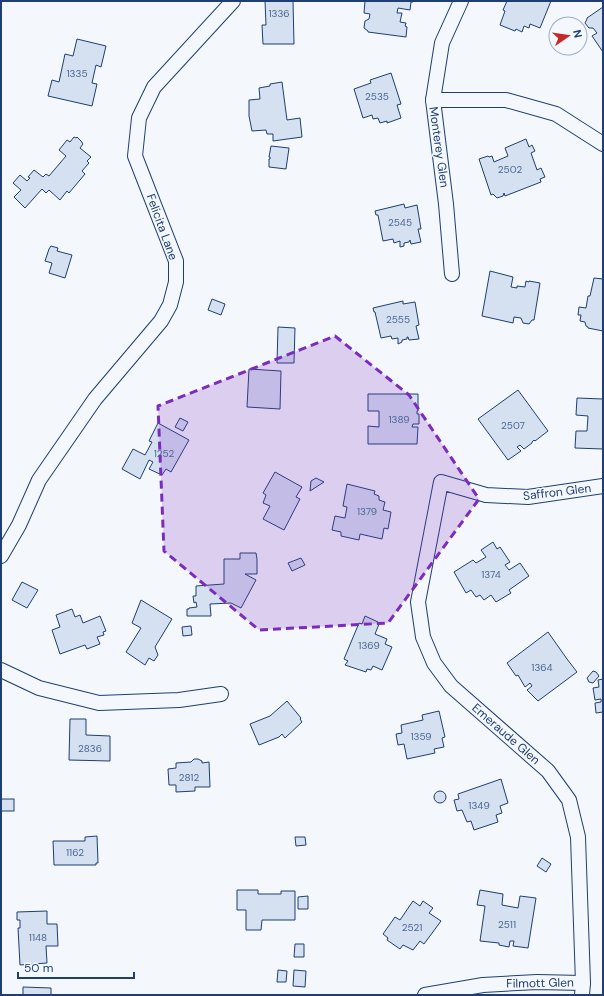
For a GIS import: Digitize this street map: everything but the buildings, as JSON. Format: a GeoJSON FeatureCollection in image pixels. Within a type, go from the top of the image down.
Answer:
{"type":"FeatureCollection","features":[{"type":"Feature","properties":{"kind":"street","name":"Felicita Lane"},"geometry":{"type":"LineString","coordinates":[[1,556],[19,525],[39,480],[95,399],[161,321],[170,305],[176,282],[176,261],[135,156],[138,118],[154,87],[233,1]]}},
{"type":"Feature","properties":{"kind":"street","name":"Monterey Glen"},"geometry":{"type":"LineString","coordinates":[[452,274],[446,204],[432,100],[442,43],[461,1]]}},
{"type":"Feature","properties":{"kind":"street"},"geometry":{"type":"LineString","coordinates":[[432,100],[506,100],[556,114],[603,144]]}},
{"type":"Feature","properties":{"kind":"street","name":"Saffron Glen"},"geometry":{"type":"LineString","coordinates":[[441,482],[486,495],[528,497],[603,486]]}},
{"type":"Feature","properties":{"kind":"street","name":"Emeraude Glen"},"geometry":{"type":"LineString","coordinates":[[441,482],[418,602],[423,637],[434,663],[451,686],[548,771],[569,800],[578,837],[582,989]]}},
{"type":"Feature","properties":{"kind":"street"},"geometry":{"type":"LineString","coordinates":[[1,670],[39,688],[99,703],[179,700],[221,694]]}},
{"type":"Feature","properties":{"kind":"street","name":"Filmott Glen"},"geometry":{"type":"LineString","coordinates":[[425,995],[483,985],[537,982],[582,989]]}},
{"type":"Feature","properties":{"kind":"highlighted area"},"geometry":{"type":"Polygon","coordinates":[[[335,336],[409,395],[479,499],[388,623],[259,630],[164,551],[158,406],[335,336]]]}}]}
